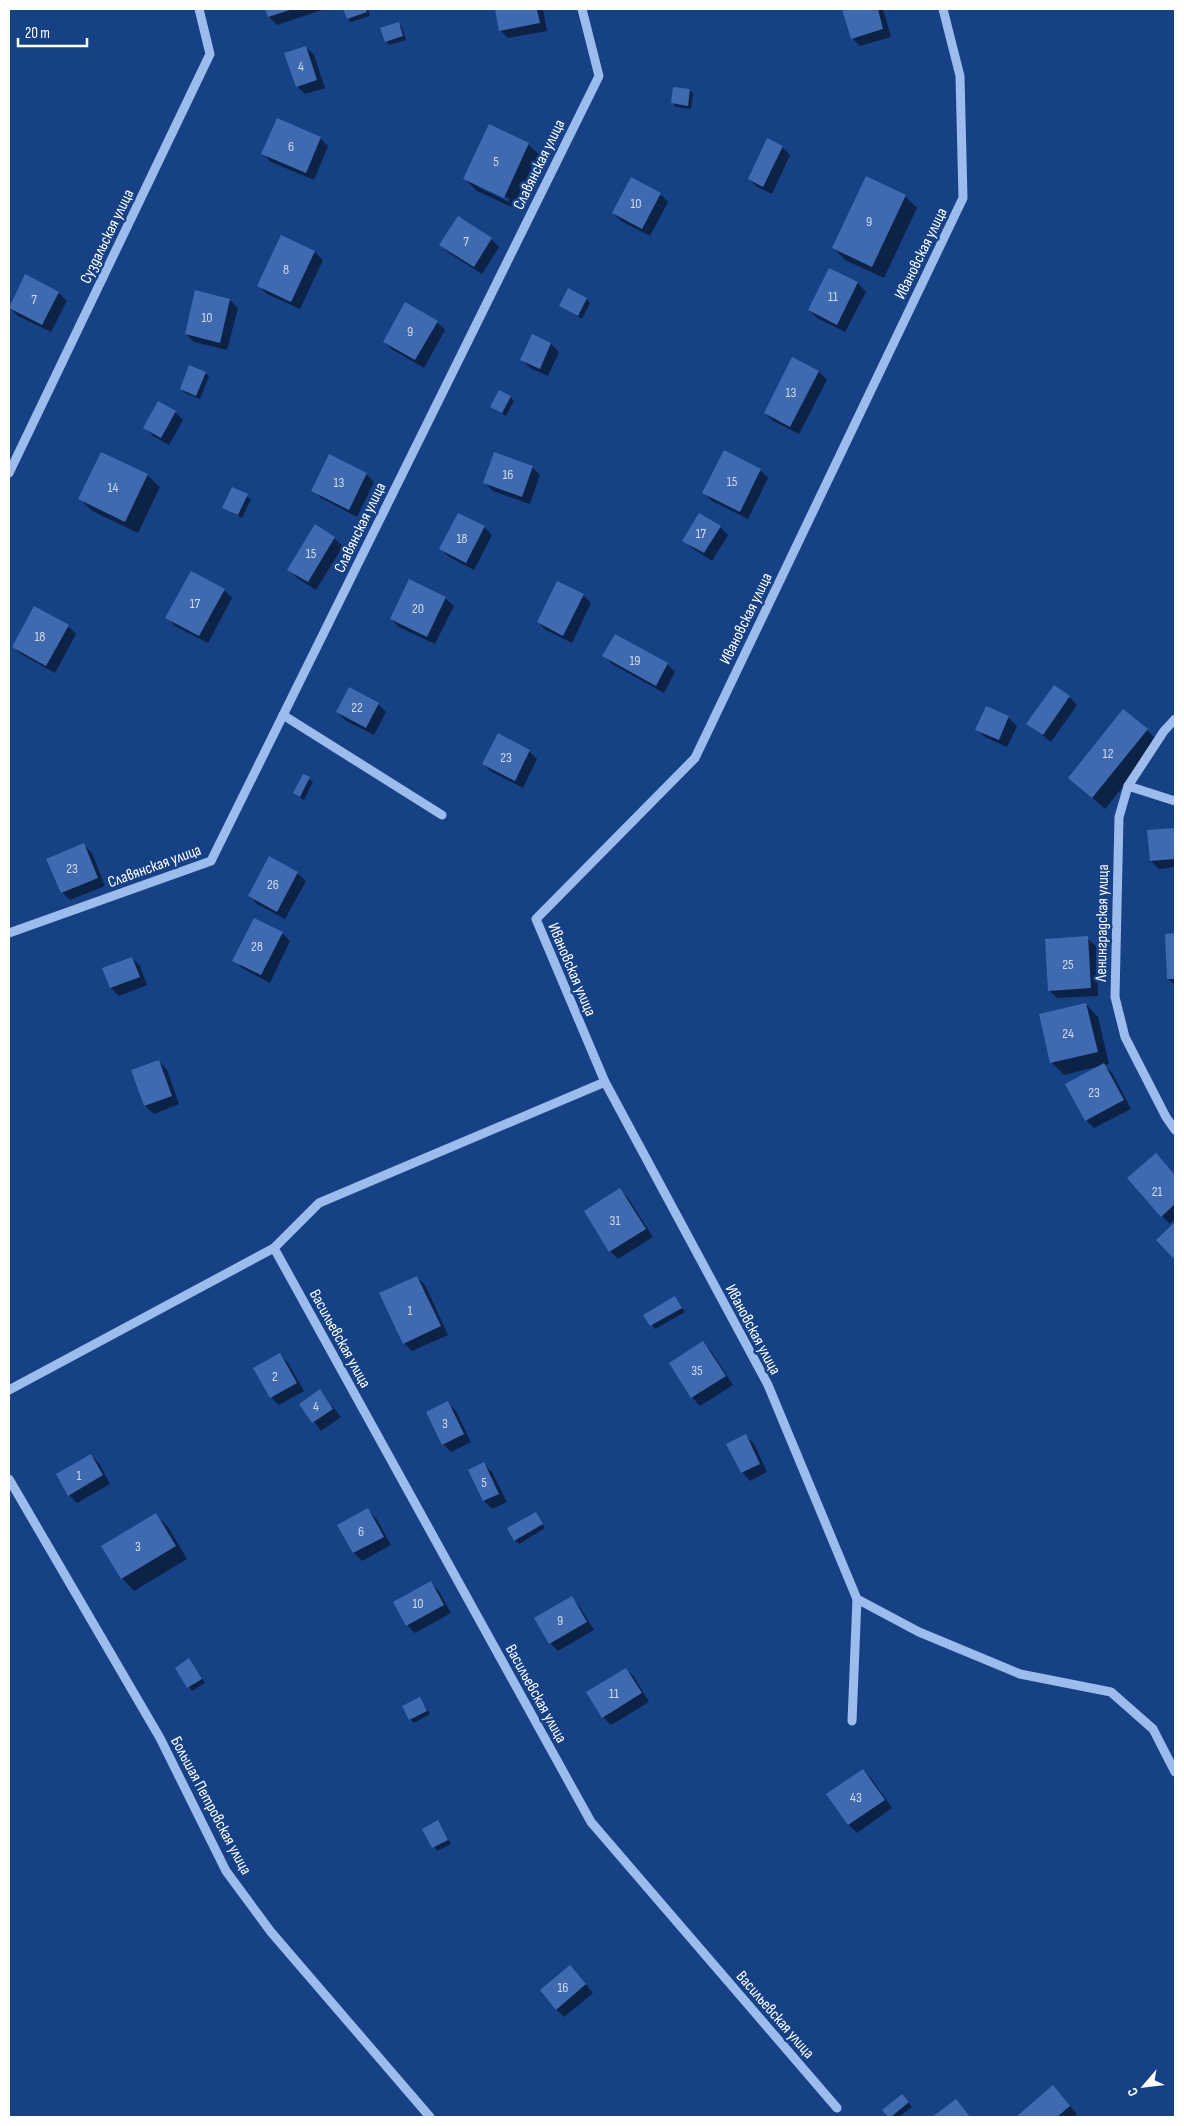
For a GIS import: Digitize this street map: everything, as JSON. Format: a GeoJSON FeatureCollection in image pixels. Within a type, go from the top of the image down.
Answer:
{"type":"FeatureCollection","features":[{"type":"Feature","properties":{"kind":"street","name":"Суздальская улица"},"geometry":{"type":"LineString","coordinates":[[9,472],[210,54],[199,9]]}},
{"type":"Feature","properties":{"kind":"street","name":"Славянская улица"},"geometry":{"type":"LineString","coordinates":[[9,934],[212,860],[599,76],[582,9]]}},
{"type":"Feature","properties":{"kind":"street","name":"Ивановская улица"},"geometry":{"type":"LineString","coordinates":[[857,1599],[768,1386],[604,1082],[536,919],[695,758],[963,198],[960,76],[943,9]]}},
{"type":"Feature","properties":{"kind":"street"},"geometry":{"type":"LineString","coordinates":[[283,715],[442,815]]}},
{"type":"Feature","properties":{"kind":"street","name":"Ленинградская улица"},"geometry":{"type":"LineString","coordinates":[[1175,720],[1164,730],[1128,786],[1119,817],[1115,997],[1125,1037],[1166,1117],[1175,1130]]}},
{"type":"Feature","properties":{"kind":"street"},"geometry":{"type":"LineString","coordinates":[[1128,786],[1175,801]]}},
{"type":"Feature","properties":{"kind":"street"},"geometry":{"type":"LineString","coordinates":[[9,1390],[274,1248],[319,1204],[604,1082]]}},
{"type":"Feature","properties":{"kind":"street","name":"Васильевская улица"},"geometry":{"type":"LineString","coordinates":[[274,1248],[591,1822],[838,2108]]}},
{"type":"Feature","properties":{"kind":"street","name":"Большая Петровская улица"},"geometry":{"type":"LineString","coordinates":[[9,1479],[160,1738],[226,1872],[271,1932],[430,2117]]}},
{"type":"Feature","properties":{"kind":"street"},"geometry":{"type":"LineString","coordinates":[[852,1721],[857,1599],[919,1632],[1020,1674],[1111,1692],[1153,1729],[1175,1772]]}},
{"type":"Feature","properties":{"kind":"building"},"geometry":{"type":"Polygon","coordinates":[[[265,9],[293,9],[268,17],[265,9]]]}},
{"type":"Feature","properties":{"kind":"building"},"geometry":{"type":"Polygon","coordinates":[[[343,9],[366,9],[367,12],[347,19],[343,9]]]}},
{"type":"Feature","properties":{"kind":"building"},"geometry":{"type":"Polygon","coordinates":[[[495,9],[537,9],[540,23],[499,31],[495,9]]]}},
{"type":"Feature","properties":{"kind":"building"},"geometry":{"type":"Polygon","coordinates":[[[842,9],[878,9],[883,29],[851,39],[842,9]]]}},
{"type":"Feature","properties":{"kind":"building"},"geometry":{"type":"Polygon","coordinates":[[[399,22],[403,36],[385,42],[380,28],[399,22]]]}},
{"type":"Feature","properties":{"kind":"building"},"geometry":{"type":"Polygon","coordinates":[[[306,46],[317,80],[296,87],[284,53],[306,46]]]}},
{"type":"Feature","properties":{"kind":"building"},"geometry":{"type":"Polygon","coordinates":[[[673,87],[690,89],[688,106],[671,103],[673,87]]]}},
{"type":"Feature","properties":{"kind":"building"},"geometry":{"type":"Polygon","coordinates":[[[277,118],[321,137],[306,173],[261,154],[277,118]]]}},
{"type":"Feature","properties":{"kind":"building"},"geometry":{"type":"Polygon","coordinates":[[[489,124],[529,143],[504,198],[463,179],[489,124]]]}},
{"type":"Feature","properties":{"kind":"building"},"geometry":{"type":"Polygon","coordinates":[[[767,138],[783,146],[763,187],[748,179],[767,138]]]}},
{"type":"Feature","properties":{"kind":"building"},"geometry":{"type":"Polygon","coordinates":[[[866,176],[906,195],[872,267],[832,248],[866,176]]]}},
{"type":"Feature","properties":{"kind":"building"},"geometry":{"type":"Polygon","coordinates":[[[631,177],[661,193],[642,229],[612,213],[631,177]]]}},
{"type":"Feature","properties":{"kind":"building"},"geometry":{"type":"Polygon","coordinates":[[[458,216],[492,238],[474,267],[439,245],[458,216]]]}},
{"type":"Feature","properties":{"kind":"building"},"geometry":{"type":"Polygon","coordinates":[[[281,235],[315,251],[291,302],[257,286],[281,235]]]}},
{"type":"Feature","properties":{"kind":"building"},"geometry":{"type":"Polygon","coordinates":[[[829,268],[858,282],[837,325],[808,310],[829,268]]]}},
{"type":"Feature","properties":{"kind":"building"},"geometry":{"type":"Polygon","coordinates":[[[25,274],[59,292],[42,325],[9,308],[25,274]]]}},
{"type":"Feature","properties":{"kind":"building"},"geometry":{"type":"Polygon","coordinates":[[[568,288],[587,298],[578,316],[559,306],[568,288]]]}},
{"type":"Feature","properties":{"kind":"building"},"geometry":{"type":"Polygon","coordinates":[[[195,290],[230,299],[220,343],[185,334],[195,290]]]}},
{"type":"Feature","properties":{"kind":"building"},"geometry":{"type":"Polygon","coordinates":[[[405,302],[438,321],[415,360],[383,342],[405,302]]]}},
{"type":"Feature","properties":{"kind":"building"},"geometry":{"type":"Polygon","coordinates":[[[532,334],[551,343],[540,369],[520,360],[532,334]]]}},
{"type":"Feature","properties":{"kind":"building"},"geometry":{"type":"Polygon","coordinates":[[[792,357],[819,371],[790,427],[764,413],[792,357]]]}},
{"type":"Feature","properties":{"kind":"building"},"geometry":{"type":"Polygon","coordinates":[[[189,365],[206,372],[196,396],[180,389],[189,365]]]}},
{"type":"Feature","properties":{"kind":"building"},"geometry":{"type":"Polygon","coordinates":[[[499,390],[511,396],[502,413],[490,407],[499,390]]]}},
{"type":"Feature","properties":{"kind":"building"},"geometry":{"type":"Polygon","coordinates":[[[158,401],[176,411],[161,438],[143,428],[158,401]]]}},
{"type":"Feature","properties":{"kind":"building"},"geometry":{"type":"Polygon","coordinates":[[[724,450],[761,469],[740,512],[702,493],[724,450]]]}},
{"type":"Feature","properties":{"kind":"building"},"geometry":{"type":"Polygon","coordinates":[[[101,452],[148,474],[125,522],[78,499],[101,452]]]}},
{"type":"Feature","properties":{"kind":"building"},"geometry":{"type":"Polygon","coordinates":[[[494,452],[533,466],[522,497],[483,483],[494,452]]]}},
{"type":"Feature","properties":{"kind":"building"},"geometry":{"type":"Polygon","coordinates":[[[329,454],[367,473],[349,510],[311,491],[329,454]]]}},
{"type":"Feature","properties":{"kind":"building"},"geometry":{"type":"Polygon","coordinates":[[[232,487],[248,494],[238,515],[222,508],[232,487]]]}},
{"type":"Feature","properties":{"kind":"building"},"geometry":{"type":"Polygon","coordinates":[[[458,513],[485,526],[466,563],[439,549],[458,513]]]}},
{"type":"Feature","properties":{"kind":"building"},"geometry":{"type":"Polygon","coordinates":[[[699,513],[721,526],[704,553],[682,541],[699,513]]]}},
{"type":"Feature","properties":{"kind":"building"},"geometry":{"type":"Polygon","coordinates":[[[315,524],[335,537],[308,582],[287,570],[315,524]]]}},
{"type":"Feature","properties":{"kind":"building"},"geometry":{"type":"Polygon","coordinates":[[[191,571],[225,589],[199,636],[165,618],[191,571]]]}},
{"type":"Feature","properties":{"kind":"building"},"geometry":{"type":"Polygon","coordinates":[[[409,579],[446,597],[427,637],[390,619],[409,579]]]}},
{"type":"Feature","properties":{"kind":"building"},"geometry":{"type":"Polygon","coordinates":[[[557,581],[584,594],[563,636],[537,622],[557,581]]]}},
{"type":"Feature","properties":{"kind":"building"},"geometry":{"type":"Polygon","coordinates":[[[34,606],[69,625],[46,666],[12,647],[34,606]]]}},
{"type":"Feature","properties":{"kind":"building"},"geometry":{"type":"Polygon","coordinates":[[[615,634],[668,663],[656,686],[602,656],[615,634]]]}},
{"type":"Feature","properties":{"kind":"building"},"geometry":{"type":"Polygon","coordinates":[[[1054,685],[1070,696],[1043,735],[1026,724],[1054,685]]]}},
{"type":"Feature","properties":{"kind":"building"},"geometry":{"type":"Polygon","coordinates":[[[349,687],[379,703],[366,728],[336,712],[349,687]]]}},
{"type":"Feature","properties":{"kind":"building"},"geometry":{"type":"Polygon","coordinates":[[[986,706],[1009,716],[999,740],[975,730],[986,706]]]}},
{"type":"Feature","properties":{"kind":"building"},"geometry":{"type":"Polygon","coordinates":[[[1123,709],[1148,729],[1092,798],[1068,778],[1123,709]]]}},
{"type":"Feature","properties":{"kind":"building"},"geometry":{"type":"Polygon","coordinates":[[[498,733],[530,750],[515,781],[482,764],[498,733]]]}},
{"type":"Feature","properties":{"kind":"building"},"geometry":{"type":"Polygon","coordinates":[[[303,774],[310,777],[300,797],[293,793],[303,774]]]}},
{"type":"Feature","properties":{"kind":"building"},"geometry":{"type":"Polygon","coordinates":[[[1175,828],[1175,859],[1150,861],[1147,830],[1175,828]]]}},
{"type":"Feature","properties":{"kind":"building"},"geometry":{"type":"Polygon","coordinates":[[[84,843],[98,878],[61,893],[46,859],[84,843]]]}},
{"type":"Feature","properties":{"kind":"building"},"geometry":{"type":"Polygon","coordinates":[[[269,856],[298,872],[277,912],[248,896],[269,856]]]}},
{"type":"Feature","properties":{"kind":"building"},"geometry":{"type":"Polygon","coordinates":[[[254,918],[283,932],[261,975],[232,961],[254,918]]]}},
{"type":"Feature","properties":{"kind":"building"},"geometry":{"type":"Polygon","coordinates":[[[1175,933],[1175,979],[1167,979],[1165,934],[1175,933]]]}},
{"type":"Feature","properties":{"kind":"building"},"geometry":{"type":"Polygon","coordinates":[[[1088,936],[1091,988],[1048,991],[1045,939],[1088,936]]]}},
{"type":"Feature","properties":{"kind":"building"},"geometry":{"type":"Polygon","coordinates":[[[132,957],[140,977],[110,988],[102,968],[132,957]]]}},
{"type":"Feature","properties":{"kind":"building"},"geometry":{"type":"Polygon","coordinates":[[[1086,1003],[1098,1052],[1050,1063],[1039,1014],[1086,1003]]]}},
{"type":"Feature","properties":{"kind":"building"},"geometry":{"type":"Polygon","coordinates":[[[159,1060],[172,1096],[144,1106],[131,1070],[159,1060]]]}},
{"type":"Feature","properties":{"kind":"building"},"geometry":{"type":"Polygon","coordinates":[[[1104,1063],[1124,1100],[1085,1121],[1065,1084],[1104,1063]]]}},
{"type":"Feature","properties":{"kind":"building"},"geometry":{"type":"Polygon","coordinates":[[[1156,1153],[1175,1175],[1175,1204],[1161,1217],[1127,1178],[1156,1153]]]}},
{"type":"Feature","properties":{"kind":"building"},"geometry":{"type":"Polygon","coordinates":[[[620,1188],[646,1229],[609,1252],[584,1211],[620,1188]]]}},
{"type":"Feature","properties":{"kind":"building"},"geometry":{"type":"Polygon","coordinates":[[[1175,1222],[1175,1260],[1156,1240],[1175,1222]]]}},
{"type":"Feature","properties":{"kind":"building"},"geometry":{"type":"Polygon","coordinates":[[[417,1276],[441,1326],[403,1344],[379,1293],[417,1276]]]}},
{"type":"Feature","properties":{"kind":"building"},"geometry":{"type":"Polygon","coordinates":[[[675,1296],[682,1308],[650,1326],[643,1315],[675,1296]]]}},
{"type":"Feature","properties":{"kind":"building"},"geometry":{"type":"Polygon","coordinates":[[[703,1341],[726,1376],[691,1398],[669,1363],[703,1341]]]}},
{"type":"Feature","properties":{"kind":"building"},"geometry":{"type":"Polygon","coordinates":[[[280,1353],[297,1383],[270,1398],[253,1368],[280,1353]]]}},
{"type":"Feature","properties":{"kind":"building"},"geometry":{"type":"Polygon","coordinates":[[[320,1389],[333,1409],[312,1423],[299,1404],[320,1389]]]}},
{"type":"Feature","properties":{"kind":"building"},"geometry":{"type":"Polygon","coordinates":[[[448,1401],[464,1434],[442,1445],[426,1412],[448,1401]]]}},
{"type":"Feature","properties":{"kind":"building"},"geometry":{"type":"Polygon","coordinates":[[[746,1434],[760,1464],[741,1473],[726,1444],[746,1434]]]}},
{"type":"Feature","properties":{"kind":"building"},"geometry":{"type":"Polygon","coordinates":[[[91,1454],[103,1475],[68,1496],[56,1474],[91,1454]]]}},
{"type":"Feature","properties":{"kind":"building"},"geometry":{"type":"Polygon","coordinates":[[[484,1462],[499,1494],[483,1501],[468,1470],[484,1462]]]}},
{"type":"Feature","properties":{"kind":"building"},"geometry":{"type":"Polygon","coordinates":[[[368,1508],[384,1537],[353,1553],[337,1525],[368,1508]]]}},
{"type":"Feature","properties":{"kind":"building"},"geometry":{"type":"Polygon","coordinates":[[[536,1512],[543,1524],[514,1541],[507,1528],[536,1512]]]}},
{"type":"Feature","properties":{"kind":"building"},"geometry":{"type":"Polygon","coordinates":[[[156,1513],[176,1546],[121,1579],[101,1546],[156,1513]]]}},
{"type":"Feature","properties":{"kind":"building"},"geometry":{"type":"Polygon","coordinates":[[[431,1581],[444,1605],[406,1626],[393,1602],[431,1581]]]}},
{"type":"Feature","properties":{"kind":"building"},"geometry":{"type":"Polygon","coordinates":[[[572,1596],[587,1622],[549,1644],[534,1618],[572,1596]]]}},
{"type":"Feature","properties":{"kind":"building"},"geometry":{"type":"Polygon","coordinates":[[[189,1658],[202,1679],[187,1688],[175,1668],[189,1658]]]}},
{"type":"Feature","properties":{"kind":"building"},"geometry":{"type":"Polygon","coordinates":[[[626,1668],[642,1693],[602,1718],[586,1692],[626,1668]]]}},
{"type":"Feature","properties":{"kind":"building"},"geometry":{"type":"Polygon","coordinates":[[[420,1697],[427,1711],[409,1720],[402,1706],[420,1697]]]}},
{"type":"Feature","properties":{"kind":"building"},"geometry":{"type":"Polygon","coordinates":[[[863,1769],[885,1800],[848,1825],[826,1794],[863,1769]]]}},
{"type":"Feature","properties":{"kind":"building"},"geometry":{"type":"Polygon","coordinates":[[[438,1820],[448,1840],[432,1848],[422,1829],[438,1820]]]}},
{"type":"Feature","properties":{"kind":"building"},"geometry":{"type":"Polygon","coordinates":[[[570,1965],[586,1984],[556,2010],[540,1990],[570,1965]]]}},
{"type":"Feature","properties":{"kind":"building"},"geometry":{"type":"Polygon","coordinates":[[[1053,2085],[1070,2106],[1057,2117],[1016,2117],[1053,2085]]]}},
{"type":"Feature","properties":{"kind":"building"},"geometry":{"type":"Polygon","coordinates":[[[902,2094],[909,2102],[891,2117],[888,2117],[882,2110],[902,2094]]]}},
{"type":"Feature","properties":{"kind":"building"},"geometry":{"type":"Polygon","coordinates":[[[956,2099],[970,2117],[932,2117],[956,2099]]]}}]}
